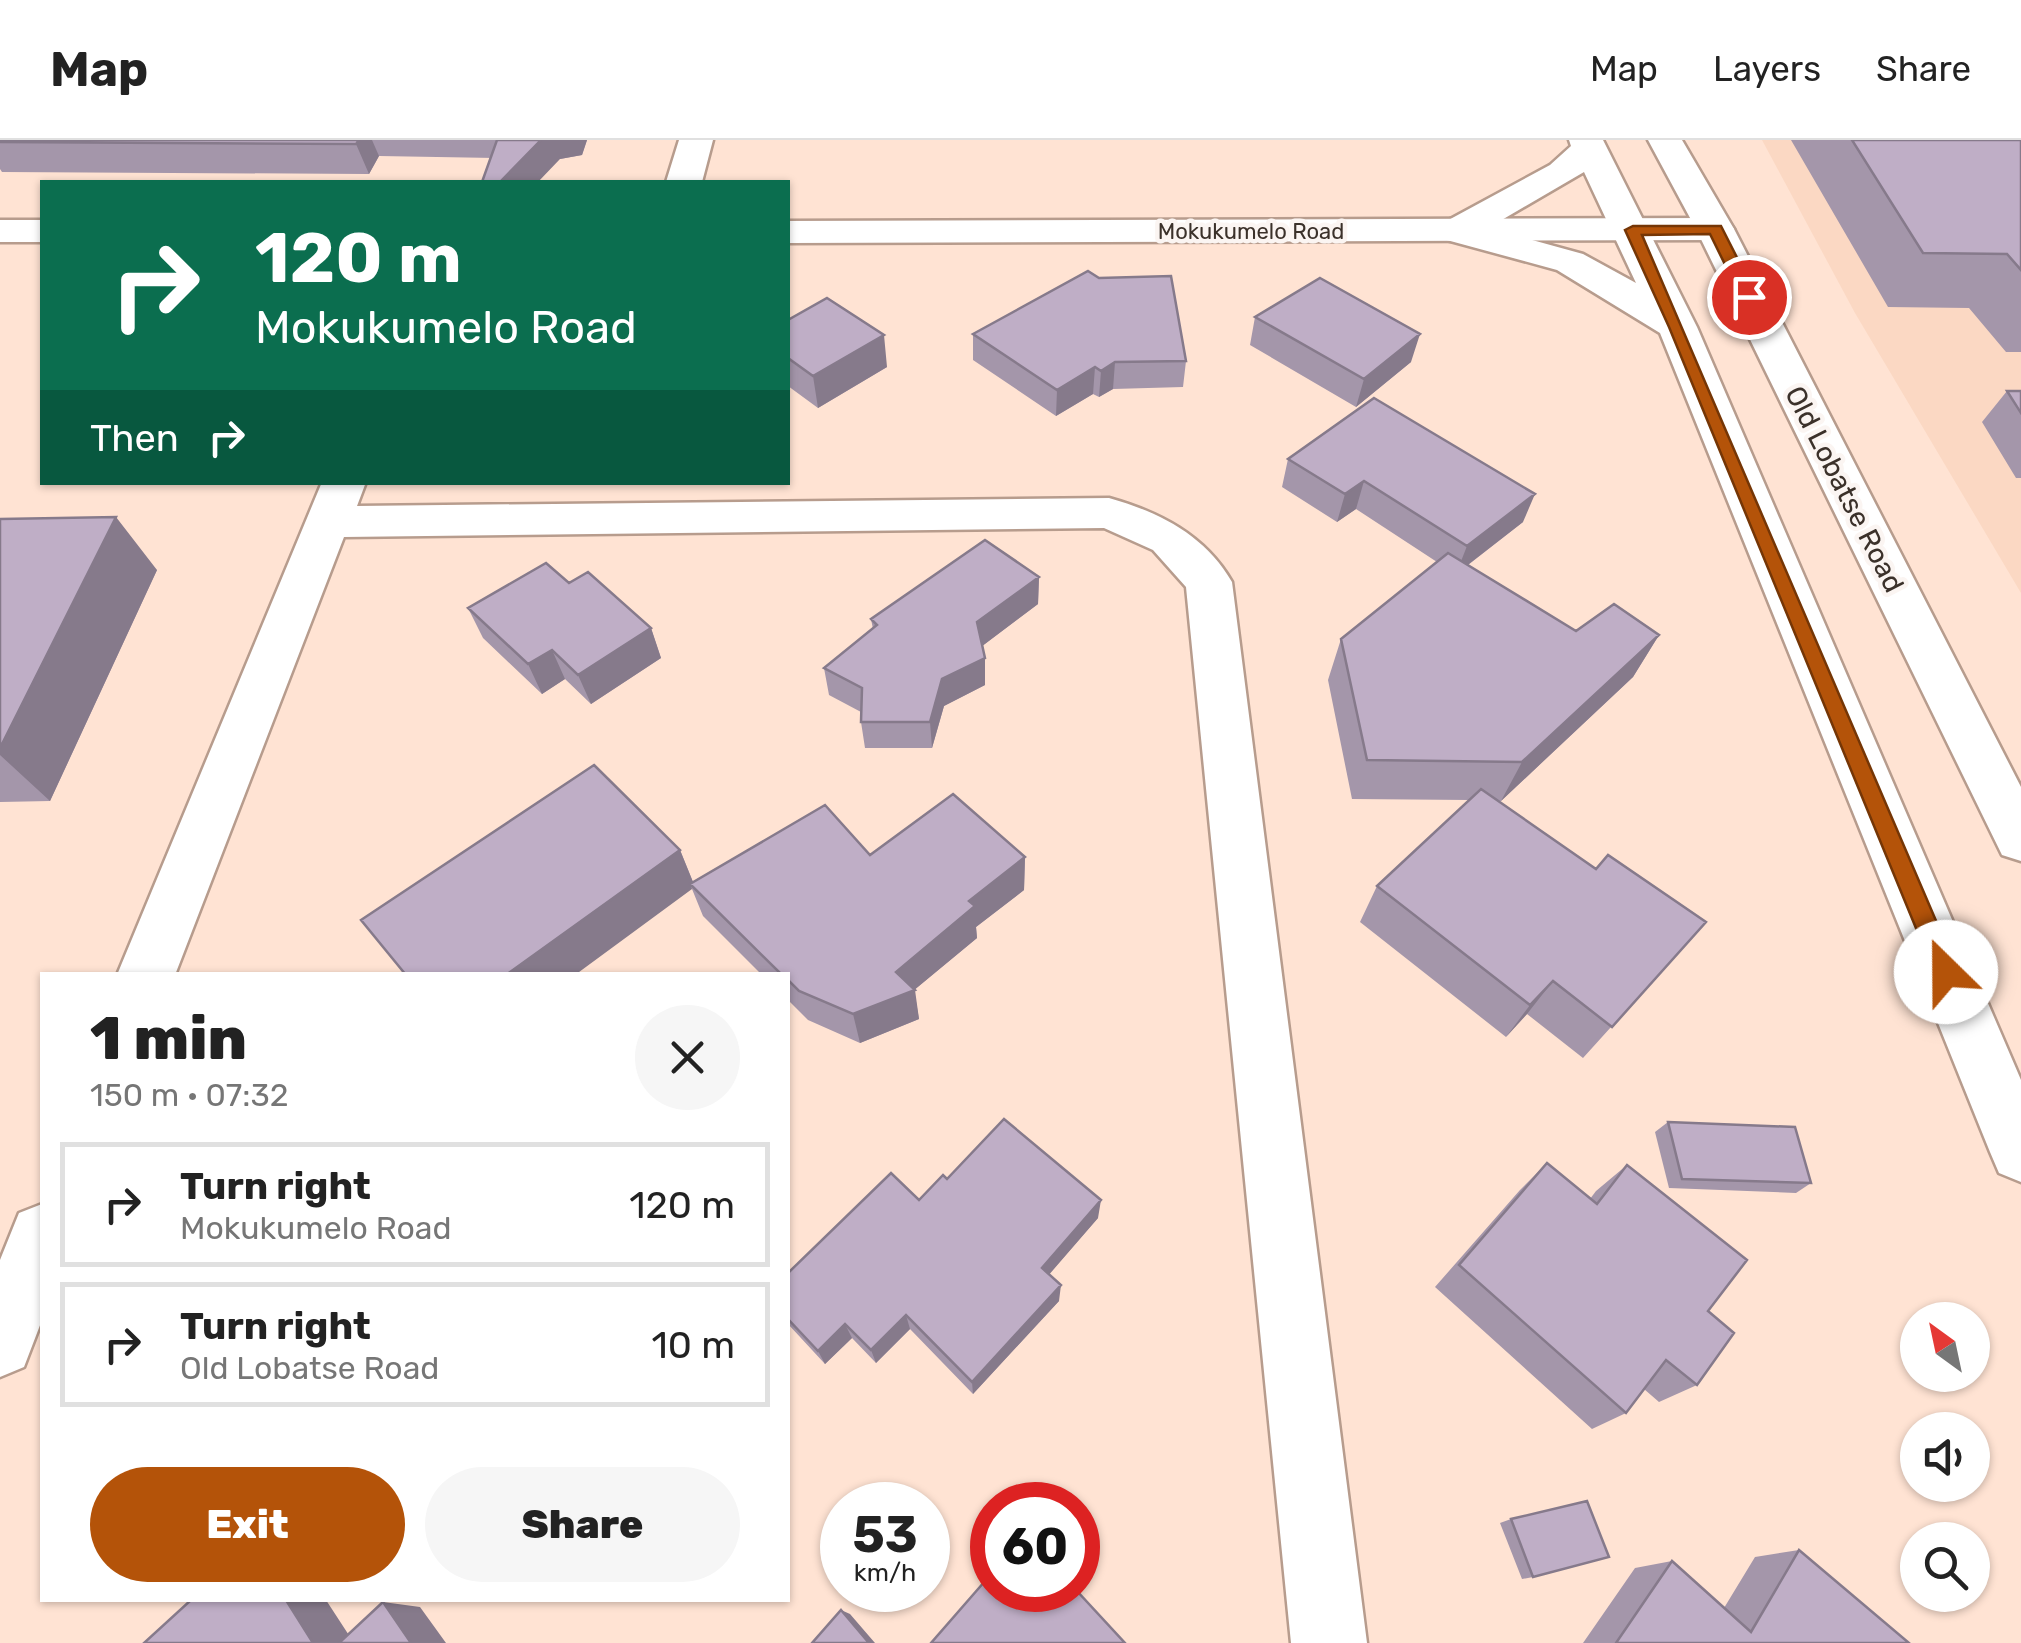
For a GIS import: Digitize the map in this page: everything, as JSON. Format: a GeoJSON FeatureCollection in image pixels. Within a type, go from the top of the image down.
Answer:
{"type":"FeatureCollection","features":[{"type":"Feature","properties":{"kind":"street"},"geometry":{"type":"LineString","coordinates":[[685,180],[696,140]]}},
{"type":"Feature","properties":{"kind":"street","name":"Old Lobatse Road"},"geometry":{"type":"LineString","coordinates":[[1665,140],[1715,229],[2021,839]]}},
{"type":"Feature","properties":{"kind":"street"},"geometry":{"type":"LineString","coordinates":[[1456,231],[1563,172],[1588,144],[1677,327],[2021,1152]]}},
{"type":"Feature","properties":{"kind":"street","name":"Mokukumelo Road"},"geometry":{"type":"LineString","coordinates":[[790,232],[1715,229]]}},
{"type":"Feature","properties":{"kind":"street"},"geometry":{"type":"LineString","coordinates":[[0,231],[40,232]]}},
{"type":"Feature","properties":{"kind":"street"},"geometry":{"type":"LineString","coordinates":[[1456,231],[1570,262],[1677,327]]}},
{"type":"Feature","properties":{"kind":"street"},"geometry":{"type":"LineString","coordinates":[[147,972],[335,502],[1110,513],[1170,538],[1208,582],[1329,1643]]}},
{"type":"Feature","properties":{"kind":"street"},"geometry":{"type":"LineString","coordinates":[[0,1342],[40,1241]]}},
{"type":"Feature","properties":{"kind":"shaded area"},"geometry":{"type":"Polygon","coordinates":[[[1762,140],[2021,140],[2021,593],[1855,313],[1762,140]]]}},
{"type":"Feature","properties":{"kind":"building"},"geometry":{"type":"Polygon","coordinates":[[[0,140],[359,140],[356,144],[0,140]]]}},
{"type":"Feature","properties":{"kind":"building"},"geometry":{"type":"Polygon","coordinates":[[[497,140],[541,140],[502,180],[483,180],[497,140]]]}},
{"type":"Feature","properties":{"kind":"building"},"geometry":{"type":"Polygon","coordinates":[[[1852,140],[2021,140],[2021,270],[2007,254],[1923,253],[1852,140]]]}},
{"type":"Feature","properties":{"kind":"building"},"geometry":{"type":"Polygon","coordinates":[[[1088,271],[1099,278],[1171,276],[1186,361],[1115,362],[1101,371],[1095,367],[1057,390],[973,334],[1088,271]]]}},
{"type":"Feature","properties":{"kind":"building"},"geometry":{"type":"Polygon","coordinates":[[[1320,278],[1420,334],[1364,379],[1255,317],[1320,278]]]}},
{"type":"Feature","properties":{"kind":"building"},"geometry":{"type":"Polygon","coordinates":[[[827,298],[884,335],[813,376],[790,359],[790,319],[827,298]]]}},
{"type":"Feature","properties":{"kind":"building"},"geometry":{"type":"Polygon","coordinates":[[[2007,391],[2021,391],[2021,413],[2007,391]]]}},
{"type":"Feature","properties":{"kind":"building"},"geometry":{"type":"Polygon","coordinates":[[[1374,398],[1535,494],[1467,546],[1364,481],[1345,494],[1288,459],[1374,398]]]}},
{"type":"Feature","properties":{"kind":"building"},"geometry":{"type":"Polygon","coordinates":[[[116,517],[0,748],[0,519],[116,517]]]}},
{"type":"Feature","properties":{"kind":"building"},"geometry":{"type":"Polygon","coordinates":[[[985,540],[1039,577],[977,622],[985,658],[942,679],[930,722],[861,722],[862,688],[824,668],[877,625],[871,619],[985,540]]]}},
{"type":"Feature","properties":{"kind":"building"},"geometry":{"type":"Polygon","coordinates":[[[1448,553],[1576,631],[1614,604],[1659,635],[1522,762],[1367,760],[1341,639],[1448,553]]]}},
{"type":"Feature","properties":{"kind":"building"},"geometry":{"type":"Polygon","coordinates":[[[546,563],[569,583],[588,572],[651,628],[578,675],[552,650],[528,664],[468,608],[546,563]]]}},
{"type":"Feature","properties":{"kind":"building"},"geometry":{"type":"Polygon","coordinates":[[[594,765],[680,850],[510,972],[404,972],[361,920],[594,765]]]}},
{"type":"Feature","properties":{"kind":"building"},"geometry":{"type":"Polygon","coordinates":[[[1481,789],[1596,869],[1608,855],[1706,922],[1612,1027],[1553,981],[1530,1005],[1377,886],[1481,789]]]}},
{"type":"Feature","properties":{"kind":"building"},"geometry":{"type":"Polygon","coordinates":[[[953,794],[1025,857],[969,901],[975,906],[896,972],[915,990],[853,1014],[799,991],[790,982],[790,972],[779,972],[690,884],[825,805],[870,855],[953,794]]]}},
{"type":"Feature","properties":{"kind":"building"},"geometry":{"type":"Polygon","coordinates":[[[1004,1119],[1101,1200],[1042,1268],[1061,1285],[972,1382],[906,1315],[871,1350],[845,1324],[818,1351],[790,1321],[790,1271],[891,1173],[919,1200],[943,1175],[947,1179],[1004,1119]]]}},
{"type":"Feature","properties":{"kind":"building"},"geometry":{"type":"Polygon","coordinates":[[[1668,1122],[1795,1127],[1811,1183],[1682,1179],[1668,1122]]]}},
{"type":"Feature","properties":{"kind":"building"},"geometry":{"type":"Polygon","coordinates":[[[1547,1163],[1597,1204],[1627,1165],[1747,1260],[1708,1311],[1734,1333],[1697,1385],[1666,1360],[1626,1413],[1459,1265],[1547,1163]]]}},
{"type":"Feature","properties":{"kind":"building"},"geometry":{"type":"Polygon","coordinates":[[[1587,1501],[1609,1557],[1533,1577],[1511,1519],[1587,1501]]]}},
{"type":"Feature","properties":{"kind":"building"},"geometry":{"type":"Polygon","coordinates":[[[1799,1550],[1909,1643],[1616,1643],[1672,1561],[1751,1632],[1799,1550]]]}},
{"type":"Feature","properties":{"kind":"building"},"geometry":{"type":"Polygon","coordinates":[[[970,1598],[970,1612],[1096,1612],[1125,1643],[931,1643],[970,1598]]]}},
{"type":"Feature","properties":{"kind":"building"},"geometry":{"type":"Polygon","coordinates":[[[189,1602],[287,1602],[313,1643],[144,1643],[189,1602]]]}},
{"type":"Feature","properties":{"kind":"building"},"geometry":{"type":"Polygon","coordinates":[[[383,1602],[411,1643],[339,1643],[383,1602]]]}},
{"type":"Feature","properties":{"kind":"building"},"geometry":{"type":"Polygon","coordinates":[[[843,1612],[869,1643],[812,1643],[843,1612]]]}},
{"type":"Feature","properties":{"kind":"route"},"geometry":{"type":"LineString","coordinates":[[1749,297],[1715,229],[1633,230],[1946,972]]}}]}
